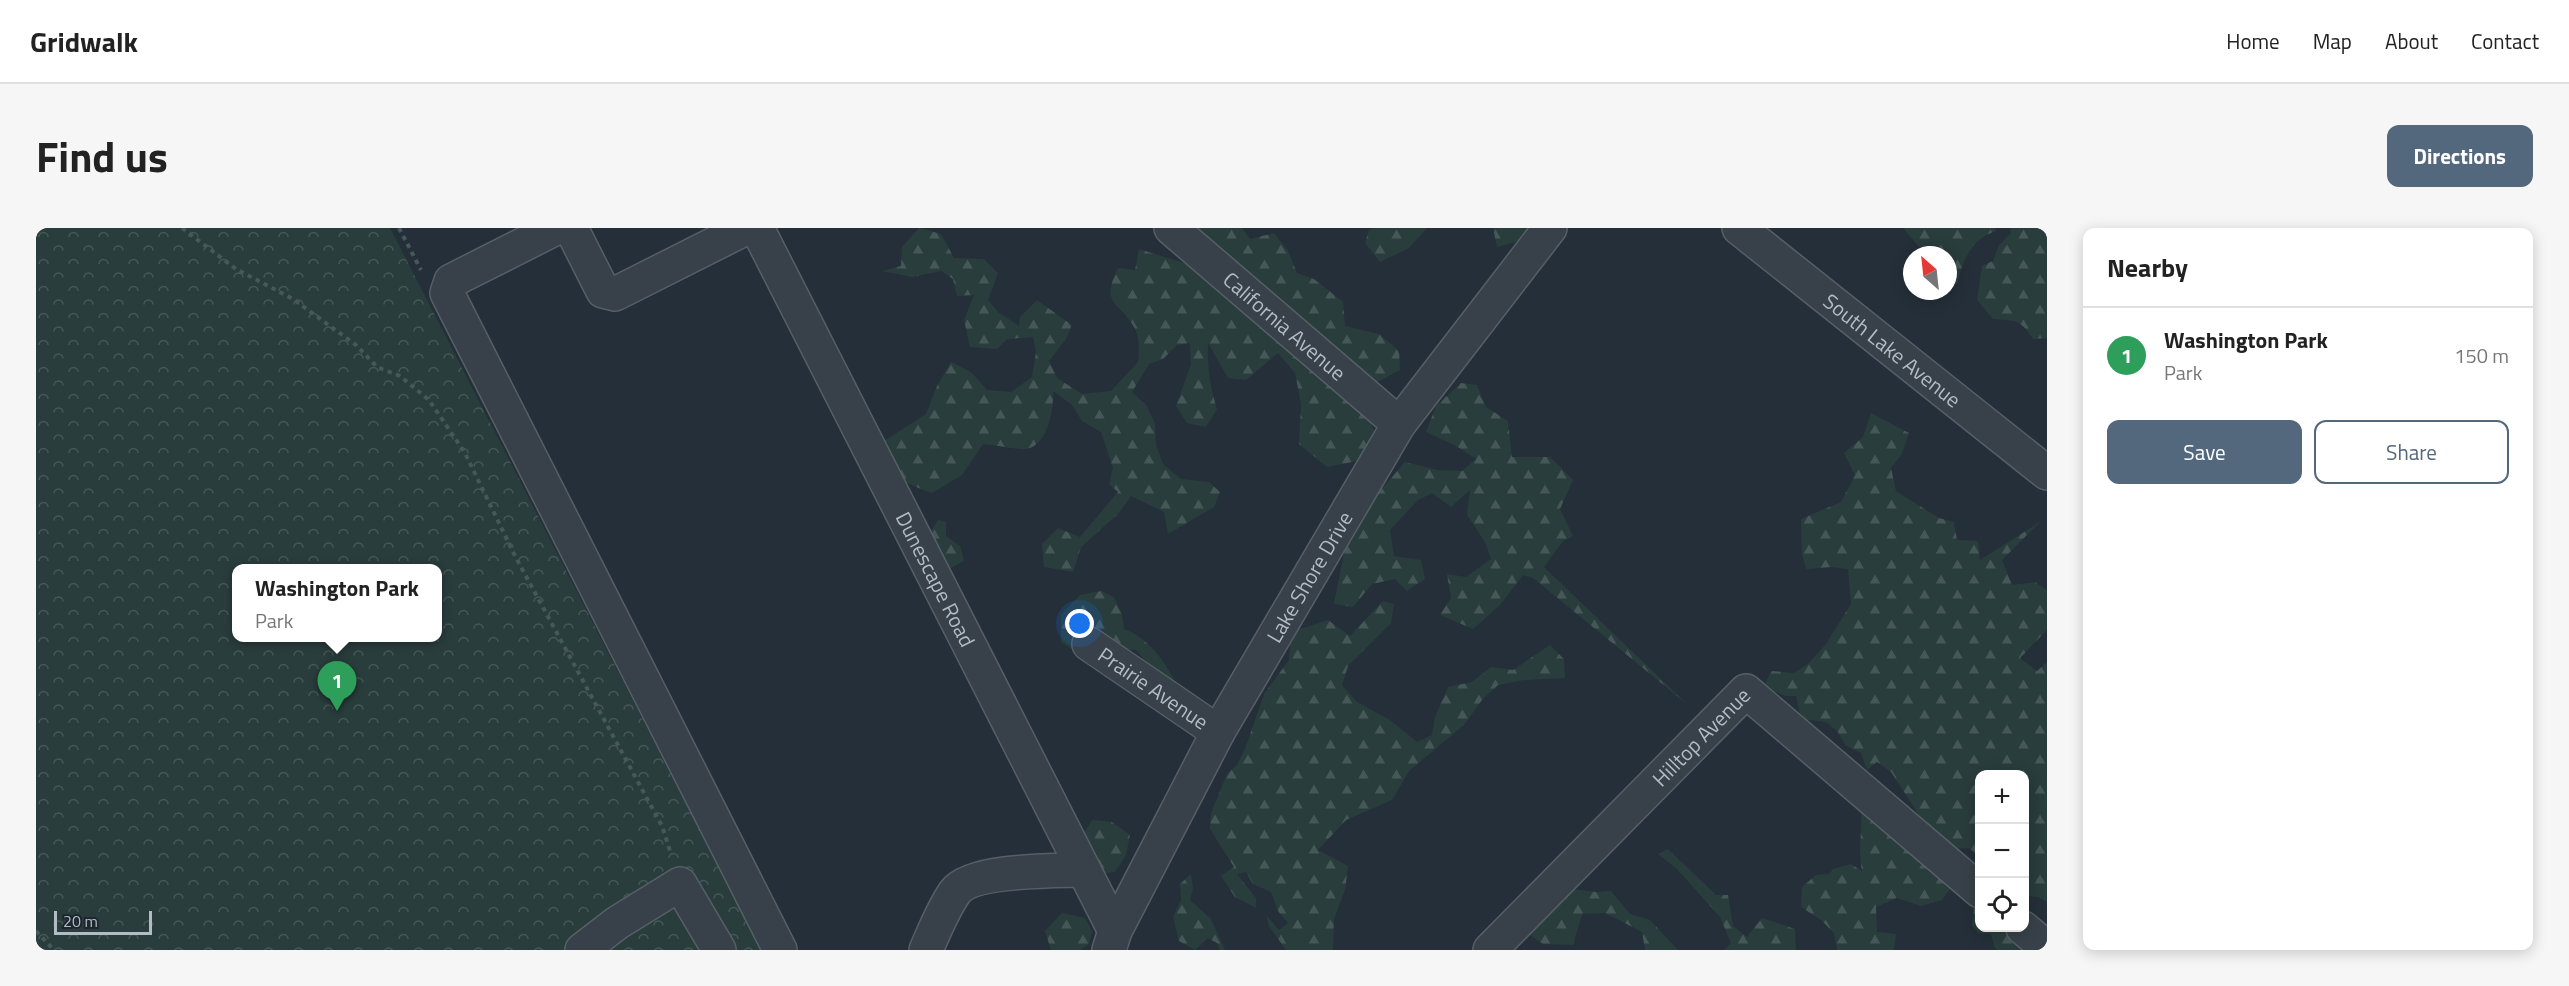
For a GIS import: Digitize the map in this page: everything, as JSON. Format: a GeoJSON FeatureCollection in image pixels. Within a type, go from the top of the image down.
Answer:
{"type":"FeatureCollection","features":[{"type":"Feature","properties":{"kind":"street"},"geometry":{"type":"LineString","coordinates":[[555,228],[451,281],[447,292],[780,950]]}},
{"type":"Feature","properties":{"kind":"street"},"geometry":{"type":"LineString","coordinates":[[571,228],[603,291],[615,294],[746,228]]}},
{"type":"Feature","properties":{"kind":"street","name":"Dunescape Road"},"geometry":{"type":"LineString","coordinates":[[757,228],[1084,870],[1112,940]]}},
{"type":"Feature","properties":{"kind":"street","name":"California Avenue"},"geometry":{"type":"LineString","coordinates":[[1171,228],[1399,424]]}},
{"type":"Feature","properties":{"kind":"street","name":"Lake Shore Drive"},"geometry":{"type":"LineString","coordinates":[[1112,940],[1218,732],[1399,424],[1550,228]]}},
{"type":"Feature","properties":{"kind":"street","name":"South Lake Avenue"},"geometry":{"type":"LineString","coordinates":[[1738,228],[2047,473]]}},
{"type":"Feature","properties":{"kind":"street","name":"Prairie Avenue"},"geometry":{"type":"LineString","coordinates":[[1089,644],[1218,732]]}},
{"type":"Feature","properties":{"kind":"street","name":"Hilltop Avenue"},"geometry":{"type":"LineString","coordinates":[[1490,950],[1746,691],[1975,887]]}},
{"type":"Feature","properties":{"kind":"street"},"geometry":{"type":"LineString","coordinates":[[926,950],[956,890],[982,878],[1007,873],[1084,870]]}},
{"type":"Feature","properties":{"kind":"street"},"geometry":{"type":"LineString","coordinates":[[582,950],[617,923],[680,884],[719,950]]}},
{"type":"Feature","properties":{"kind":"street"},"geometry":{"type":"LineString","coordinates":[[2029,932],[2047,948]]}},
{"type":"Feature","properties":{"kind":"path"},"geometry":{"type":"LineString","coordinates":[[182,228],[236,269],[293,299],[356,345],[377,368],[400,375],[429,400],[465,453],[521,566],[662,826],[680,884]]}},
{"type":"Feature","properties":{"kind":"path"},"geometry":{"type":"LineString","coordinates":[[399,228],[426,280],[447,292]]}},
{"type":"Feature","properties":{"kind":"path"},"geometry":{"type":"LineString","coordinates":[[36,931],[54,950]]}},
{"type":"Feature","properties":{"kind":"green space"},"geometry":{"type":"Polygon","coordinates":[[[36,228],[390,228],[761,950],[36,950],[36,228]]]}},
{"type":"Feature","properties":{"kind":"green space"},"geometry":{"type":"Polygon","coordinates":[[[919,228],[941,234],[954,258],[984,259],[998,273],[988,300],[998,312],[1019,326],[1020,317],[1037,300],[1072,325],[1066,339],[1049,361],[1057,378],[1082,394],[1111,391],[1138,362],[1137,333],[1111,297],[1113,281],[1118,268],[1135,270],[1139,249],[1187,264],[1186,233],[1192,228],[1242,228],[1250,239],[1274,233],[1288,251],[1297,273],[1314,279],[1343,302],[1345,326],[1379,334],[1399,351],[1400,370],[1374,384],[1364,409],[1374,430],[1362,460],[1327,467],[1299,444],[1301,404],[1295,373],[1278,353],[1246,380],[1228,378],[1208,343],[1212,393],[1217,409],[1206,427],[1187,423],[1176,406],[1191,364],[1190,343],[1177,345],[1163,359],[1149,364],[1132,392],[1147,406],[1155,424],[1156,445],[1163,464],[1181,479],[1209,482],[1220,492],[1214,507],[1168,534],[1164,512],[1131,496],[1118,514],[1081,547],[1073,572],[1044,567],[1042,544],[1058,528],[1080,537],[1118,492],[1109,484],[1113,468],[1101,432],[1082,421],[1072,405],[1053,391],[1047,428],[1037,444],[1020,449],[983,444],[962,475],[932,493],[904,481],[898,476],[891,463],[884,441],[926,414],[937,386],[951,362],[971,372],[987,390],[1011,392],[1032,377],[1036,352],[1033,337],[1007,339],[997,349],[970,347],[964,320],[974,295],[957,296],[953,279],[941,271],[912,277],[882,271],[901,266],[902,247],[919,228]]]}},
{"type":"Feature","properties":{"kind":"green space"},"geometry":{"type":"Polygon","coordinates":[[[1374,228],[1427,228],[1409,248],[1380,262],[1365,243],[1369,230],[1374,228]]]}},
{"type":"Feature","properties":{"kind":"green space"},"geometry":{"type":"Polygon","coordinates":[[[1493,228],[1535,228],[1527,239],[1497,247],[1493,228]]]}},
{"type":"Feature","properties":{"kind":"green space"},"geometry":{"type":"Polygon","coordinates":[[[1903,228],[1995,228],[1996,231],[1980,239],[1974,245],[1965,259],[1957,285],[1957,246],[1918,246],[1903,228]]]}},
{"type":"Feature","properties":{"kind":"green space"},"geometry":{"type":"Polygon","coordinates":[[[2010,228],[2047,228],[2047,338],[2033,339],[2017,322],[1993,319],[1977,300],[1982,266],[1993,261],[1999,245],[2011,233],[2010,228]]]}},
{"type":"Feature","properties":{"kind":"green space"},"geometry":{"type":"Polygon","coordinates":[[[1461,383],[1477,385],[1486,407],[1508,421],[1512,457],[1550,457],[1573,480],[1560,509],[1573,536],[1563,541],[1544,567],[1688,705],[1533,578],[1523,575],[1500,605],[1473,629],[1440,615],[1451,598],[1447,574],[1466,577],[1491,559],[1485,542],[1467,515],[1470,490],[1451,507],[1432,493],[1418,500],[1390,530],[1394,556],[1421,560],[1425,579],[1407,591],[1395,579],[1372,584],[1353,607],[1334,604],[1344,553],[1355,520],[1405,462],[1438,470],[1462,471],[1476,459],[1456,446],[1426,432],[1436,406],[1461,383]]]}},
{"type":"Feature","properties":{"kind":"green space"},"geometry":{"type":"Polygon","coordinates":[[[1871,413],[1909,433],[1902,454],[1891,468],[1896,491],[1939,518],[1954,522],[1957,540],[1978,541],[1980,560],[2040,522],[2002,560],[2012,585],[2035,582],[2047,590],[2047,630],[2020,658],[2037,671],[2047,662],[2047,902],[2038,897],[2029,896],[2029,770],[1975,770],[1975,853],[1969,848],[1953,849],[1952,886],[1942,900],[1921,906],[1897,898],[1876,907],[1877,932],[1896,934],[1894,950],[1837,950],[1834,933],[1821,920],[1801,907],[1802,887],[1816,875],[1829,874],[1833,869],[1851,864],[1862,871],[1861,813],[1876,810],[1925,824],[1891,772],[1877,762],[1867,770],[1861,753],[1846,746],[1837,731],[1826,722],[1801,719],[1796,696],[1785,696],[1764,687],[1771,671],[1794,673],[1808,664],[1826,644],[1851,604],[1848,569],[1831,567],[1806,569],[1802,554],[1801,519],[1841,502],[1855,475],[1844,453],[1863,437],[1871,413]]]}},
{"type":"Feature","properties":{"kind":"green space"},"geometry":{"type":"Polygon","coordinates":[[[938,520],[946,522],[946,536],[960,546],[964,561],[945,571],[929,534],[938,520]]]}},
{"type":"Feature","properties":{"kind":"green space"},"geometry":{"type":"Polygon","coordinates":[[[1101,591],[1114,597],[1122,615],[1124,629],[1151,647],[1165,664],[1181,693],[1154,670],[1136,650],[1124,649],[1084,657],[1061,642],[1061,615],[1080,595],[1101,591]]]}},
{"type":"Feature","properties":{"kind":"green space"},"geometry":{"type":"Polygon","coordinates":[[[1383,601],[1394,604],[1391,623],[1348,666],[1342,685],[1357,702],[1390,720],[1417,742],[1432,735],[1435,717],[1448,687],[1472,682],[1491,667],[1513,670],[1550,645],[1564,659],[1565,678],[1524,680],[1498,685],[1482,700],[1464,725],[1409,771],[1392,800],[1346,820],[1318,850],[1348,866],[1345,890],[1334,919],[1333,950],[1286,950],[1269,926],[1266,915],[1279,930],[1288,923],[1278,911],[1271,892],[1253,884],[1246,872],[1237,874],[1256,898],[1256,908],[1235,897],[1221,876],[1234,867],[1210,829],[1211,813],[1227,774],[1237,765],[1245,749],[1264,694],[1289,660],[1291,632],[1328,620],[1350,636],[1383,601]]]}},
{"type":"Feature","properties":{"kind":"green space"},"geometry":{"type":"Polygon","coordinates":[[[1092,820],[1112,822],[1130,835],[1126,855],[1115,872],[1097,874],[1080,840],[1092,820]]]}},
{"type":"Feature","properties":{"kind":"green space"},"geometry":{"type":"Polygon","coordinates":[[[1668,849],[1716,895],[1728,895],[1733,926],[1747,937],[1762,918],[1795,929],[1796,950],[1724,950],[1731,943],[1720,917],[1677,869],[1658,854],[1668,849]]]}},
{"type":"Feature","properties":{"kind":"green space"},"geometry":{"type":"Polygon","coordinates":[[[1191,874],[1193,888],[1190,900],[1211,919],[1225,950],[1220,950],[1217,943],[1208,938],[1195,950],[1179,941],[1173,917],[1181,900],[1180,884],[1191,874]]]}},
{"type":"Feature","properties":{"kind":"green space"},"geometry":{"type":"Polygon","coordinates":[[[1572,889],[1611,891],[1630,914],[1650,920],[1678,950],[1645,950],[1642,932],[1605,913],[1582,914],[1573,945],[1543,944],[1524,931],[1572,889]]]}},
{"type":"Feature","properties":{"kind":"green space"},"geometry":{"type":"Polygon","coordinates":[[[1975,907],[1975,929],[1972,925],[1975,907]]]}},
{"type":"Feature","properties":{"kind":"green space"},"geometry":{"type":"Polygon","coordinates":[[[1062,913],[1085,918],[1092,931],[1089,944],[1080,950],[1051,950],[1045,931],[1062,913]]]}},
{"type":"Feature","properties":{"kind":"green space"},"geometry":{"type":"Polygon","coordinates":[[[2021,932],[2022,950],[1998,950],[1995,948],[1991,934],[1978,933],[2021,932]]]}},
{"type":"Feature","properties":{"kind":"place","name":"Washington Park"},"geometry":{"type":"Point","coordinates":[337,711]}}]}
